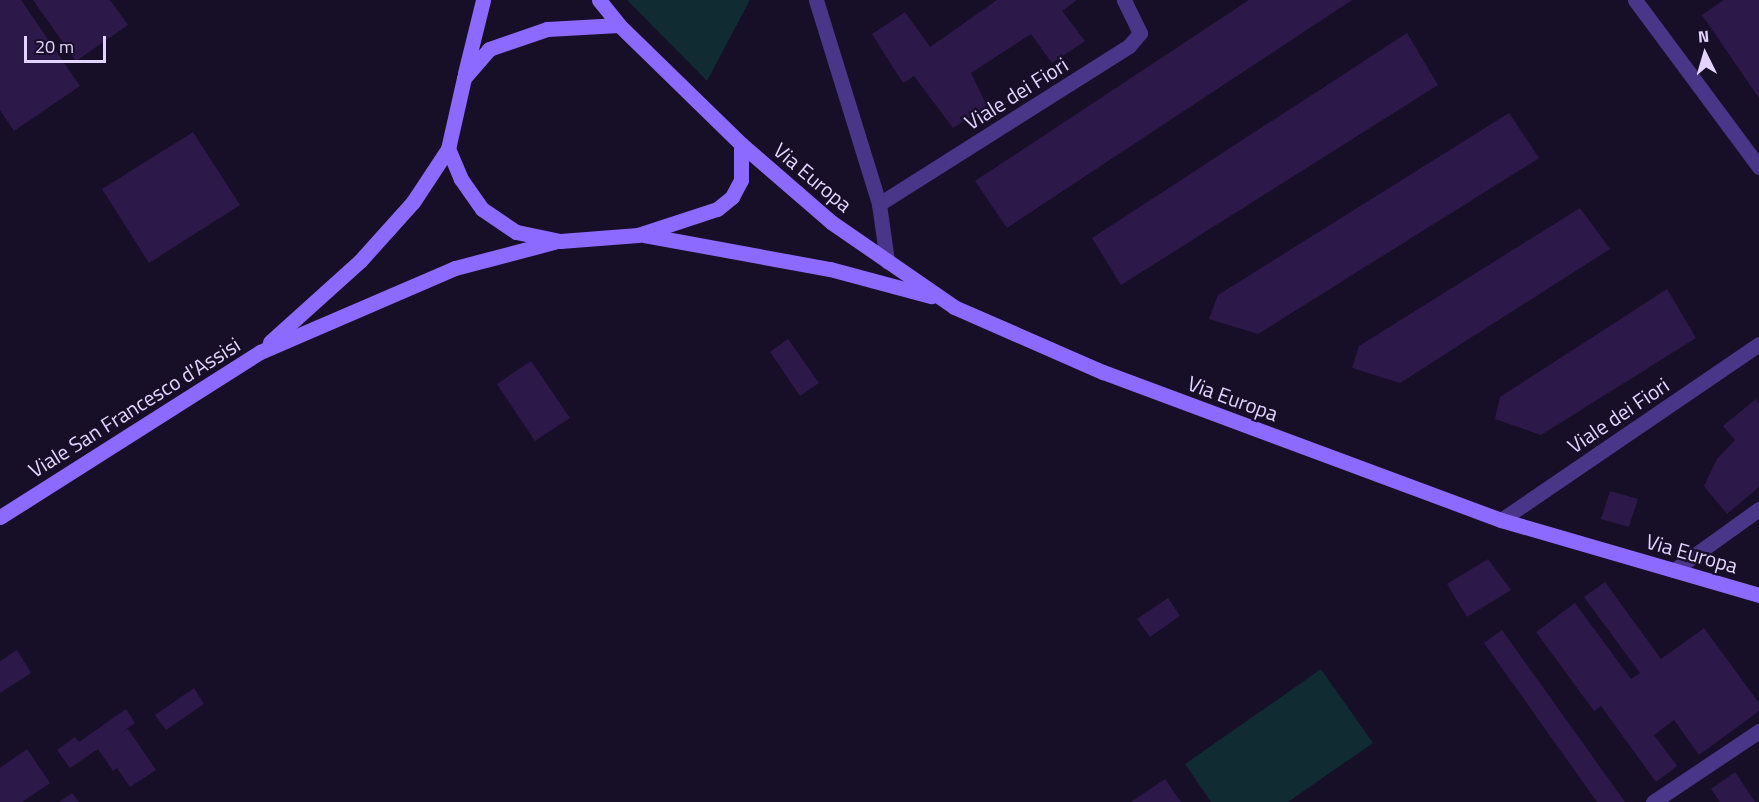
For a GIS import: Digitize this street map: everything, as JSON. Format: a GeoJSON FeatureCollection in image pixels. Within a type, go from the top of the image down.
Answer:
{"type":"FeatureCollection","features":[{"type":"Feature","properties":{"kind":"street"},"geometry":{"type":"LineString","coordinates":[[483,0],[448,149],[461,179],[482,209],[516,232],[560,241],[638,235],[686,222],[717,209],[732,197],[741,180],[741,144]]}},
{"type":"Feature","properties":{"kind":"street"},"geometry":{"type":"LineString","coordinates":[[599,0],[619,26]]}},
{"type":"Feature","properties":{"kind":"street"},"geometry":{"type":"LineString","coordinates":[[816,0],[879,204],[887,261]]}},
{"type":"Feature","properties":{"kind":"street","name":"Viale dei Fiori"},"geometry":{"type":"LineString","coordinates":[[879,204],[1129,46],[1140,33],[1124,0]]}},
{"type":"Feature","properties":{"kind":"street"},"geometry":{"type":"LineString","coordinates":[[1635,0],[1759,167]]}},
{"type":"Feature","properties":{"kind":"street"},"geometry":{"type":"LineString","coordinates":[[464,78],[489,49],[547,28],[619,26]]}},
{"type":"Feature","properties":{"kind":"street","name":"Via Europa"},"geometry":{"type":"LineString","coordinates":[[619,26],[741,144],[831,222],[943,300],[1103,372],[1501,520],[1759,594]]}},
{"type":"Feature","properties":{"kind":"street","name":"Viale San Francesco d'Assisi"},"geometry":{"type":"LineString","coordinates":[[260,352],[360,261],[413,202],[448,149]]}},
{"type":"Feature","properties":{"kind":"street"},"geometry":{"type":"LineString","coordinates":[[638,235],[830,269],[943,300]]}},
{"type":"Feature","properties":{"kind":"street","name":"Viale San Francesco d'Assisi"},"geometry":{"type":"LineString","coordinates":[[0,517],[260,352],[455,268],[560,241]]}},
{"type":"Feature","properties":{"kind":"street","name":"Viale dei Fiori"},"geometry":{"type":"LineString","coordinates":[[1501,520],[1759,344]]}},
{"type":"Feature","properties":{"kind":"street"},"geometry":{"type":"LineString","coordinates":[[1674,570],[1759,509]]}},
{"type":"Feature","properties":{"kind":"street"},"geometry":{"type":"LineString","coordinates":[[1653,802],[1759,732]]}},
{"type":"Feature","properties":{"kind":"green space"},"geometry":{"type":"Polygon","coordinates":[[[627,0],[750,0],[707,81],[627,0]]]}},
{"type":"Feature","properties":{"kind":"green space"},"geometry":{"type":"Polygon","coordinates":[[[1321,669],[1373,743],[1288,802],[1211,802],[1185,764],[1321,669]]]}},
{"type":"Feature","properties":{"kind":"building"},"geometry":{"type":"Polygon","coordinates":[[[0,0],[21,0],[80,86],[14,131],[0,110],[0,0]]]}},
{"type":"Feature","properties":{"kind":"building"},"geometry":{"type":"Polygon","coordinates":[[[33,0],[110,0],[128,25],[76,61],[33,0]]]}},
{"type":"Feature","properties":{"kind":"building"},"geometry":{"type":"Polygon","coordinates":[[[997,0],[1077,0],[1062,11],[1085,41],[1052,63],[1031,34],[971,73],[987,106],[953,128],[914,76],[903,83],[872,34],[905,12],[930,47],[997,0]]]}},
{"type":"Feature","properties":{"kind":"building"},"geometry":{"type":"Polygon","coordinates":[[[1249,0],[1352,0],[1007,228],[975,181],[1249,0]]]}},
{"type":"Feature","properties":{"kind":"building"},"geometry":{"type":"Polygon","coordinates":[[[1724,0],[1759,0],[1759,98],[1702,15],[1724,0]]]}},
{"type":"Feature","properties":{"kind":"building"},"geometry":{"type":"Polygon","coordinates":[[[1407,33],[1438,85],[1121,285],[1092,238],[1407,33]]]}},
{"type":"Feature","properties":{"kind":"building"},"geometry":{"type":"Polygon","coordinates":[[[1509,113],[1539,158],[1258,334],[1209,319],[1218,295],[1509,113]]]}},
{"type":"Feature","properties":{"kind":"building"},"geometry":{"type":"Polygon","coordinates":[[[193,132],[240,205],[149,263],[102,189],[193,132]]]}},
{"type":"Feature","properties":{"kind":"building"},"geometry":{"type":"Polygon","coordinates":[[[1580,208],[1610,249],[1400,383],[1352,368],[1359,346],[1580,208]]]}},
{"type":"Feature","properties":{"kind":"building"},"geometry":{"type":"Polygon","coordinates":[[[1667,289],[1696,338],[1541,435],[1495,419],[1500,397],[1667,289]]]}},
{"type":"Feature","properties":{"kind":"building"},"geometry":{"type":"Polygon","coordinates":[[[788,339],[819,383],[800,396],[770,352],[788,339]]]}},
{"type":"Feature","properties":{"kind":"building"},"geometry":{"type":"Polygon","coordinates":[[[531,361],[570,418],[535,441],[497,384],[531,361]]]}},
{"type":"Feature","properties":{"kind":"building"},"geometry":{"type":"Polygon","coordinates":[[[1756,399],[1759,403],[1759,487],[1727,514],[1704,486],[1717,459],[1735,440],[1723,426],[1756,399]]]}},
{"type":"Feature","properties":{"kind":"building"},"geometry":{"type":"Polygon","coordinates":[[[1610,491],[1638,499],[1629,527],[1601,519],[1610,491]]]}},
{"type":"Feature","properties":{"kind":"building"},"geometry":{"type":"Polygon","coordinates":[[[1488,559],[1511,590],[1467,617],[1447,584],[1488,559]]]}},
{"type":"Feature","properties":{"kind":"building"},"geometry":{"type":"Polygon","coordinates":[[[1605,582],[1661,659],[1704,628],[1759,703],[1759,711],[1699,755],[1674,720],[1654,735],[1677,766],[1656,782],[1601,706],[1594,711],[1536,632],[1575,603],[1631,679],[1640,673],[1584,597],[1605,582]]]}},
{"type":"Feature","properties":{"kind":"building"},"geometry":{"type":"Polygon","coordinates":[[[1168,598],[1180,616],[1150,637],[1137,619],[1168,598]]]}},
{"type":"Feature","properties":{"kind":"building"},"geometry":{"type":"Polygon","coordinates":[[[1502,630],[1625,802],[1597,802],[1484,643],[1502,630]]]}},
{"type":"Feature","properties":{"kind":"building"},"geometry":{"type":"Polygon","coordinates":[[[17,650],[31,673],[0,693],[0,661],[17,650]]]}},
{"type":"Feature","properties":{"kind":"building"},"geometry":{"type":"Polygon","coordinates":[[[194,688],[204,704],[166,730],[155,715],[194,688]]]}},
{"type":"Feature","properties":{"kind":"building"},"geometry":{"type":"Polygon","coordinates":[[[126,709],[135,723],[120,734],[128,729],[156,770],[130,787],[117,768],[113,771],[98,749],[70,768],[57,750],[75,737],[79,742],[126,709]]]}},
{"type":"Feature","properties":{"kind":"building"},"geometry":{"type":"Polygon","coordinates":[[[27,749],[50,783],[22,802],[0,802],[0,768],[27,749]]]}},
{"type":"Feature","properties":{"kind":"building"},"geometry":{"type":"Polygon","coordinates":[[[1735,772],[1755,802],[1720,802],[1711,789],[1735,772]]]}},
{"type":"Feature","properties":{"kind":"building"},"geometry":{"type":"Polygon","coordinates":[[[1165,779],[1181,802],[1131,802],[1165,779]]]}},
{"type":"Feature","properties":{"kind":"building"},"geometry":{"type":"Polygon","coordinates":[[[72,793],[79,802],[59,802],[72,793]]]}}]}
